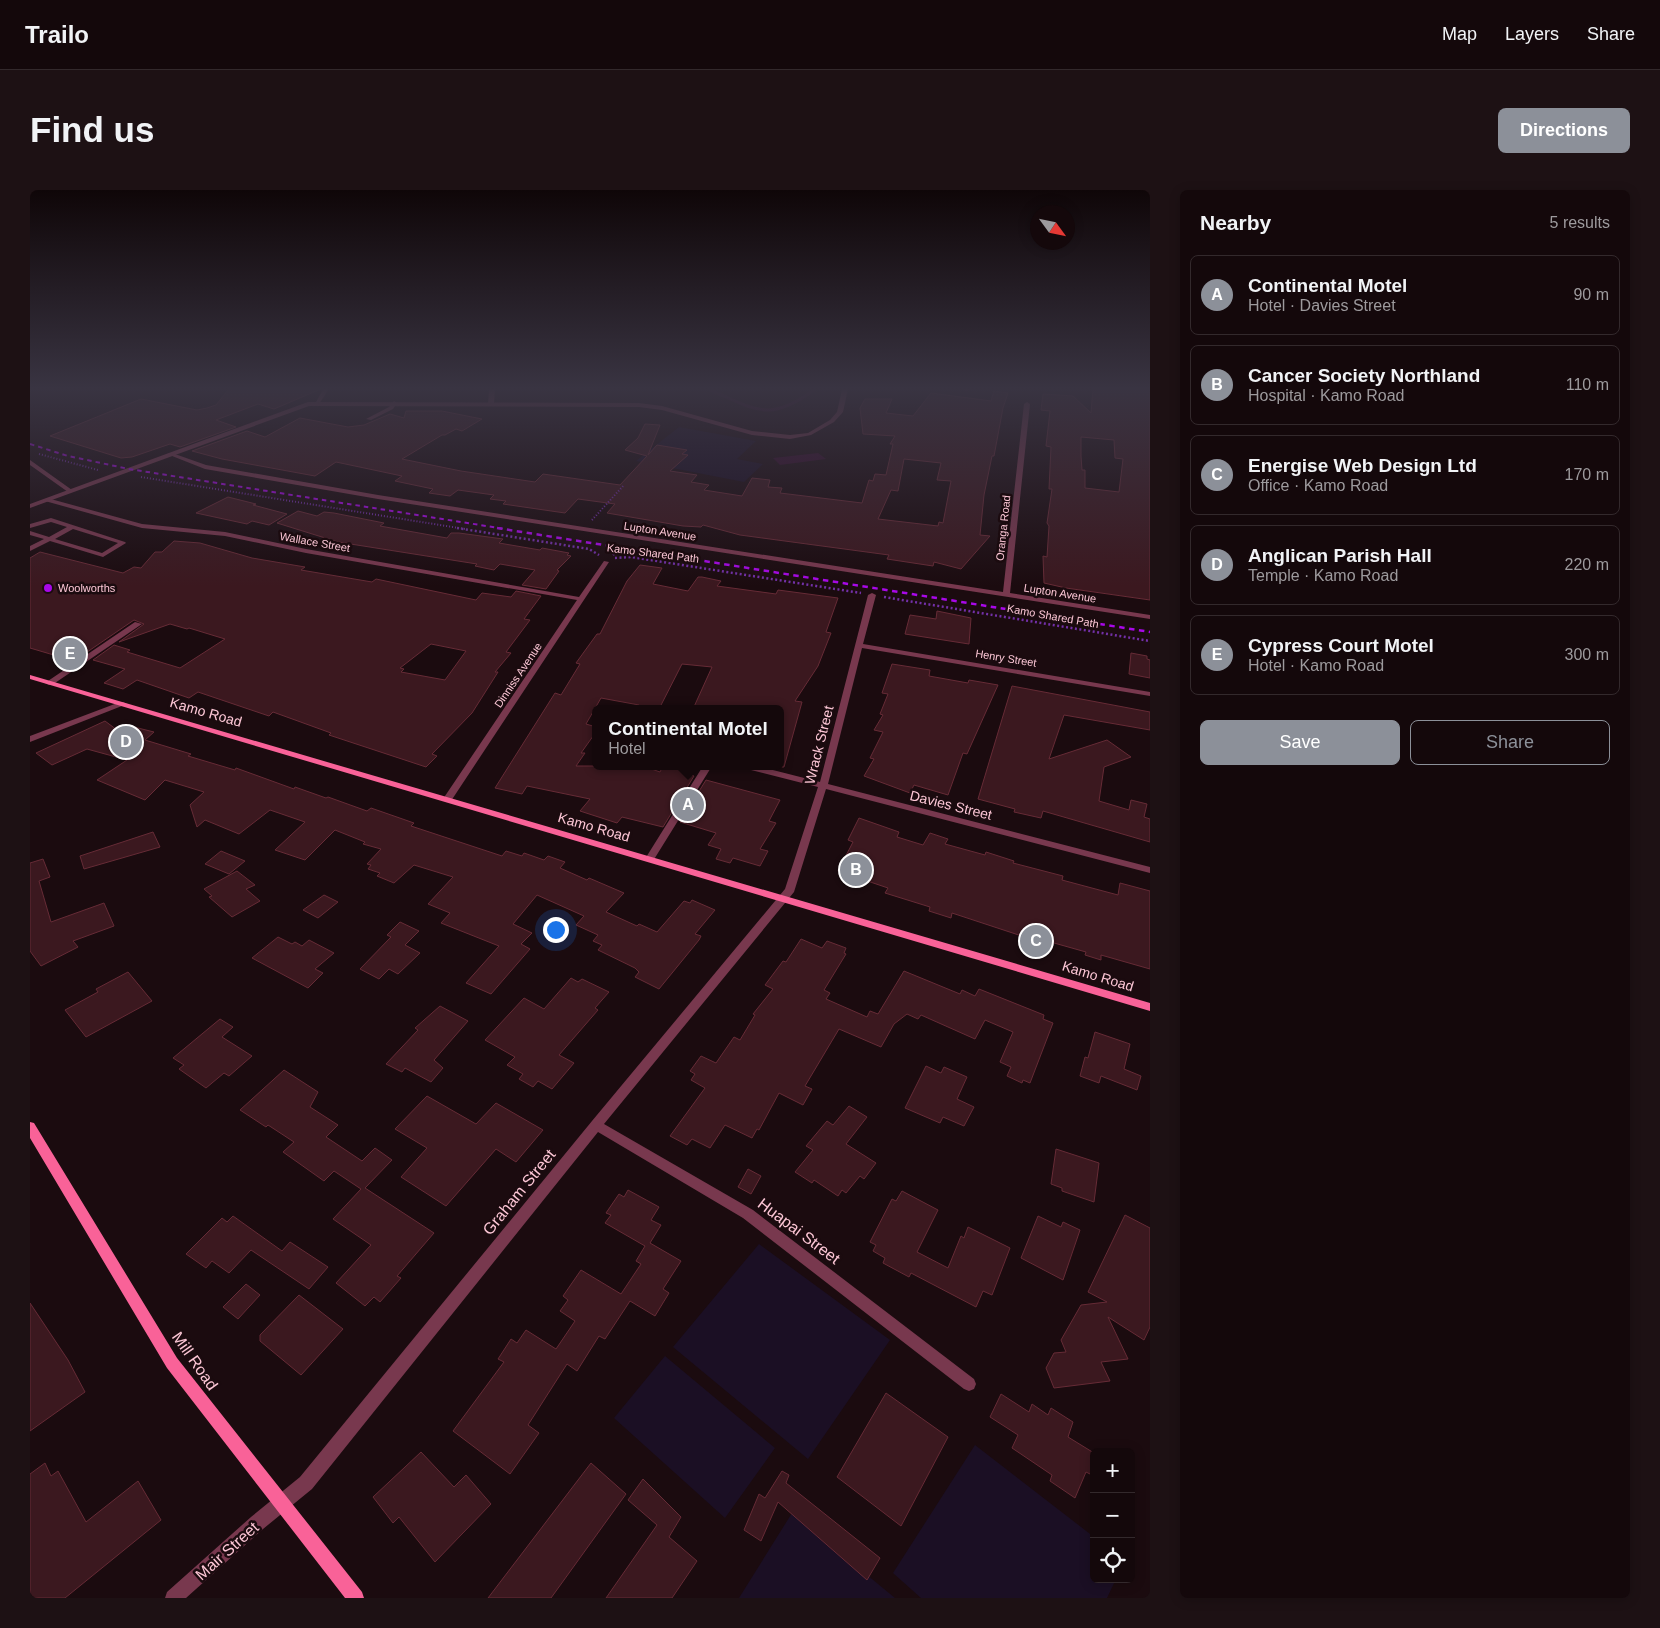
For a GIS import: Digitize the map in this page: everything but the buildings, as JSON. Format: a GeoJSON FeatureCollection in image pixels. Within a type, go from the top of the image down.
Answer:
{"type":"FeatureCollection","features":[{"type":"Feature","properties":{"kind":"main road","name":"Kamo Road"},"geometry":{"type":"LineString","coordinates":[[30,677],[1150,1007]]}},
{"type":"Feature","properties":{"kind":"main road","name":"Mill Road"},"geometry":{"type":"LineString","coordinates":[[30,1128],[172,1363],[356,1598]]}},
{"type":"Feature","properties":{"kind":"street"},"geometry":{"type":"LineString","coordinates":[[30,506],[168,455]]}},
{"type":"Feature","properties":{"kind":"street","name":"Lupton Avenue"},"geometry":{"type":"LineString","coordinates":[[172,455],[192,463],[215,468],[583,530],[1150,617]]}},
{"type":"Feature","properties":{"kind":"street","name":"Oranga Road"},"geometry":{"type":"LineString","coordinates":[[1006,595],[1021,455]]}},
{"type":"Feature","properties":{"kind":"street"},"geometry":{"type":"LineString","coordinates":[[30,462],[70,491]]}},
{"type":"Feature","properties":{"kind":"street","name":"Wallace Street"},"geometry":{"type":"LineString","coordinates":[[47,500],[142,526],[225,534],[306,551],[581,599]]}},
{"type":"Feature","properties":{"kind":"street"},"geometry":{"type":"LineString","coordinates":[[30,526],[47,520],[124,543],[104,554],[48,540],[30,533]]}},
{"type":"Feature","properties":{"kind":"street"},"geometry":{"type":"LineString","coordinates":[[30,549],[73,527]]}},
{"type":"Feature","properties":{"kind":"street","name":"Dinniss Avenue"},"geometry":{"type":"LineString","coordinates":[[448,799],[608,560]]}},
{"type":"Feature","properties":{"kind":"street","name":"Wrack Street"},"geometry":{"type":"LineString","coordinates":[[783,898],[790,890],[796,877],[823,786],[872,595]]}},
{"type":"Feature","properties":{"kind":"street"},"geometry":{"type":"LineString","coordinates":[[49,683],[138,624]]}},
{"type":"Feature","properties":{"kind":"street","name":"Henry Street"},"geometry":{"type":"LineString","coordinates":[[858,645],[1150,694]]}},
{"type":"Feature","properties":{"kind":"street"},"geometry":{"type":"LineString","coordinates":[[30,739],[123,704]]}},
{"type":"Feature","properties":{"kind":"street"},"geometry":{"type":"LineString","coordinates":[[650,859],[706,770]]}},
{"type":"Feature","properties":{"kind":"street","name":"Davies Street"},"geometry":{"type":"LineString","coordinates":[[761,770],[1150,870]]}},
{"type":"Feature","properties":{"kind":"street","name":"Graham Street"},"geometry":{"type":"LineString","coordinates":[[281,1504],[306,1483],[783,898]]}},
{"type":"Feature","properties":{"kind":"street","name":"Huapai Street"},"geometry":{"type":"LineString","coordinates":[[596,1125],[748,1214],[969,1384]]}},
{"type":"Feature","properties":{"kind":"street","name":"Mair Street"},"geometry":{"type":"LineString","coordinates":[[173,1598],[281,1504]]}},
{"type":"Feature","properties":{"kind":"path"},"geometry":{"type":"LineString","coordinates":[[44,455],[101,470]]}},
{"type":"Feature","properties":{"kind":"path","name":"Kamo Shared Path"},"geometry":{"type":"LineString","coordinates":[[140,477],[588,549],[608,560],[631,557],[1150,641]]}},
{"type":"Feature","properties":{"kind":"path"},"geometry":{"type":"LineString","coordinates":[[583,530],[624,485]]}},
{"type":"Feature","properties":{"kind":"path"},"geometry":{"type":"LineString","coordinates":[[608,560],[628,537]]}},
{"type":"Feature","properties":{"kind":"shaded area"},"geometry":{"type":"Polygon","coordinates":[[[644,455],[742,455],[737,459],[763,464],[744,482],[636,461],[644,455]]]}},
{"type":"Feature","properties":{"kind":"shaded area"},"geometry":{"type":"Polygon","coordinates":[[[820,455],[826,459],[780,465],[773,458],[820,455]]]}},
{"type":"Feature","properties":{"kind":"shaded area"},"geometry":{"type":"Polygon","coordinates":[[[759,1244],[890,1340],[808,1459],[673,1347],[759,1244]]]}},
{"type":"Feature","properties":{"kind":"shaded area"},"geometry":{"type":"Polygon","coordinates":[[[665,1356],[775,1448],[725,1518],[614,1418],[665,1356]]]}},
{"type":"Feature","properties":{"kind":"shaded area"},"geometry":{"type":"Polygon","coordinates":[[[975,1445],[1090,1534],[1090,1583],[1114,1583],[1107,1598],[921,1598],[893,1573],[975,1445]]]}},
{"type":"Feature","properties":{"kind":"shaded area"},"geometry":{"type":"Polygon","coordinates":[[[792,1513],[895,1598],[739,1598],[792,1513]]]}},
{"type":"Feature","properties":{"kind":"railway"},"geometry":{"type":"LineString","coordinates":[[64,455],[129,469],[505,529]]}},
{"type":"Feature","properties":{"kind":"railway"},"geometry":{"type":"LineString","coordinates":[[497,528],[1150,632]]}},
{"type":"Feature","properties":{"kind":"place","name":"Woolworths"},"geometry":{"type":"Point","coordinates":[48,588]}},
{"type":"Feature","properties":{"kind":"place","name":"Cypress Court Motel"},"geometry":{"type":"Point","coordinates":[70,654]}},
{"type":"Feature","properties":{"kind":"place","name":"Anglican Parish Hall"},"geometry":{"type":"Point","coordinates":[126,742]}},
{"type":"Feature","properties":{"kind":"place","name":"Continental Motel"},"geometry":{"type":"Point","coordinates":[688,805]}},
{"type":"Feature","properties":{"kind":"place","name":"Cancer Society Northland"},"geometry":{"type":"Point","coordinates":[856,870]}},
{"type":"Feature","properties":{"kind":"place","name":"Energise Web Design Ltd"},"geometry":{"type":"Point","coordinates":[1036,941]}}]}
